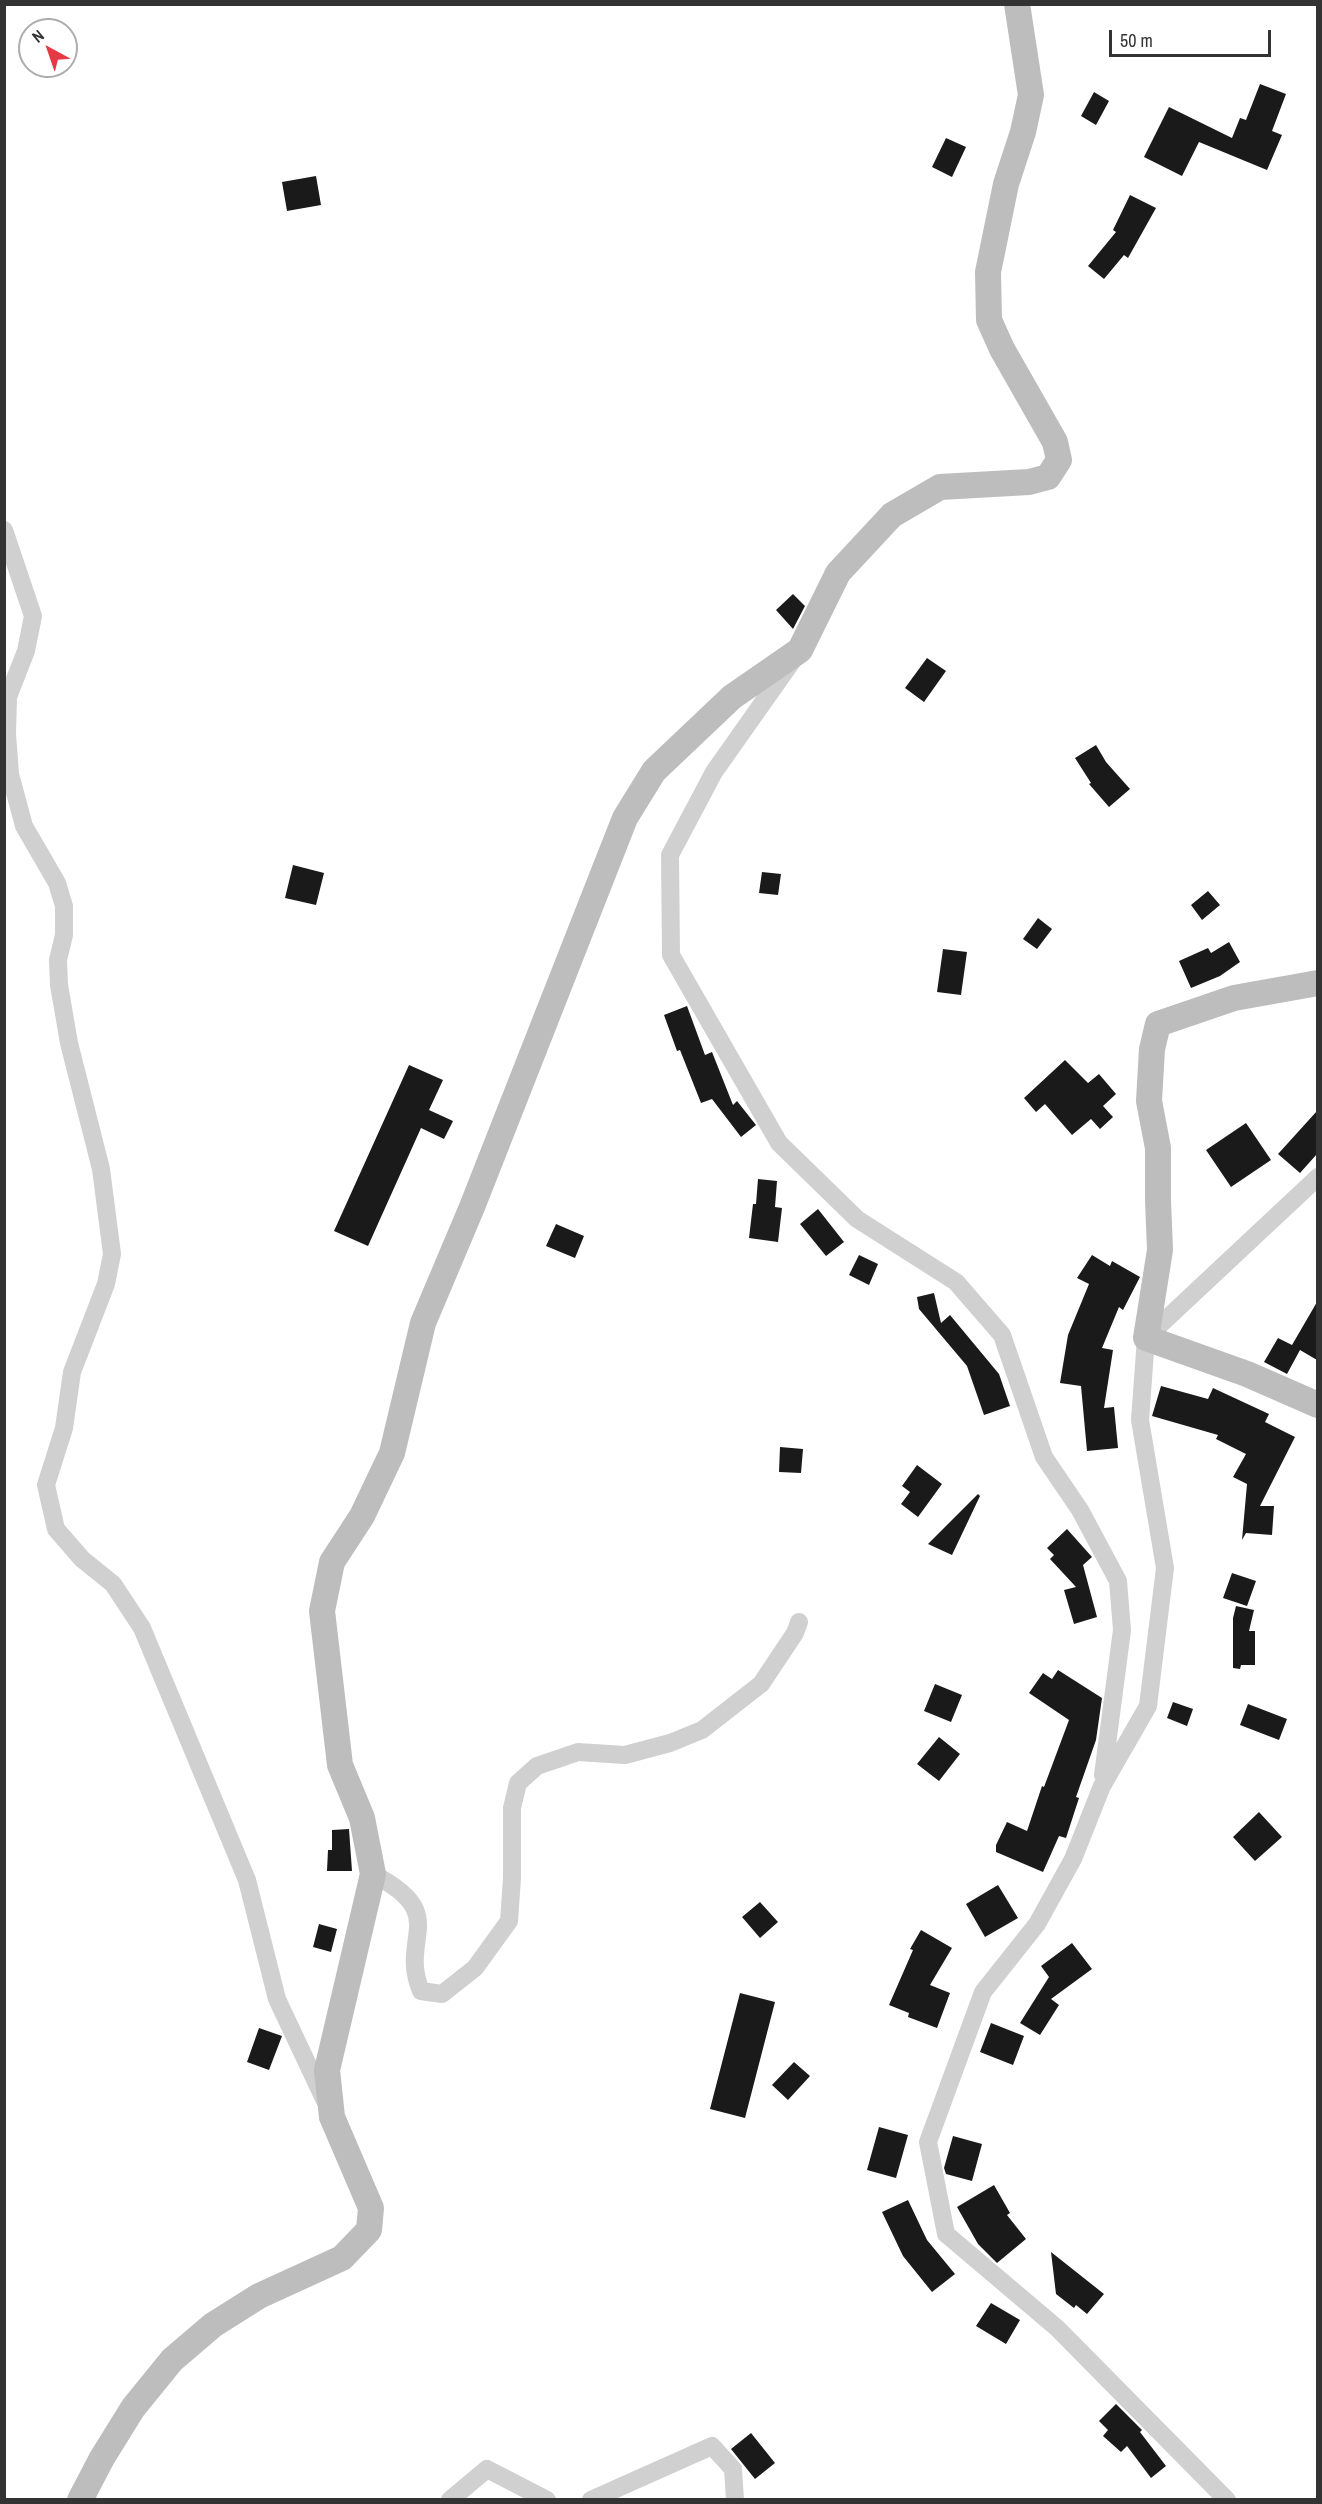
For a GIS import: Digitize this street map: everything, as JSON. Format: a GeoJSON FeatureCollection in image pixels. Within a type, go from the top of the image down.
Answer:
{"type":"FeatureCollection","features":[{"type":"Feature","properties":{"kind":"street"},"geometry":{"type":"LineString","coordinates":[[1017,4],[1031,95],[1023,132],[1006,184],[988,272],[989,320],[1002,349],[1056,442],[1059,460],[1048,477],[1029,482],[940,487],[892,515],[838,573],[800,650],[714,772],[670,855],[671,955],[779,1143],[858,1219],[956,1282],[1002,1335],[1044,1456],[1080,1510],[1118,1581],[1122,1630],[1102,1786]]}},
{"type":"Feature","properties":{"kind":"street"},"geometry":{"type":"LineString","coordinates":[[4,530],[33,616],[26,651],[8,697],[7,734],[10,774],[24,826],[57,883],[64,906],[64,935],[58,960],[59,985],[69,1043],[101,1169],[112,1254],[106,1284],[72,1372],[64,1428],[46,1485],[56,1528],[82,1559],[113,1584],[142,1628],[247,1880],[277,1999],[371,2208],[369,2230],[342,2258],[259,2296],[213,2325],[172,2360],[132,2408],[80,2499]]}},
{"type":"Feature","properties":{"kind":"street"},"geometry":{"type":"LineString","coordinates":[[332,2117],[327,2070],[373,1874],[362,1818],[340,1765],[330,1698],[322,1611],[332,1562],[362,1516],[392,1453],[423,1323],[472,1207],[624,818],[654,771],[732,697],[800,650]]}},
{"type":"Feature","properties":{"kind":"street"},"geometry":{"type":"LineString","coordinates":[[1227,2499],[1057,2328],[946,2234],[928,2142],[982,1992],[1037,1924],[1073,1859],[1102,1786],[1148,1706],[1165,1568],[1140,1420],[1146,1338],[1160,1250],[1158,1148],[1149,1101],[1152,1049],[1158,1024],[1234,998],[1317,983]]}},
{"type":"Feature","properties":{"kind":"street"},"geometry":{"type":"LineString","coordinates":[[1146,1338],[1317,1177]]}},
{"type":"Feature","properties":{"kind":"street"},"geometry":{"type":"LineString","coordinates":[[1146,1338],[1247,1374],[1317,1406]]}},
{"type":"Feature","properties":{"kind":"street"},"geometry":{"type":"LineString","coordinates":[[373,1874],[394,1885],[412,1902],[420,1928],[416,1977],[421,1990],[442,1994],[475,1968],[509,1921],[512,1878],[512,1808],[518,1783],[537,1766],[578,1752],[625,1755],[670,1743],[702,1730],[760,1684],[795,1633],[799,1622]]}},
{"type":"Feature","properties":{"kind":"street"},"geometry":{"type":"LineString","coordinates":[[591,2499],[712,2446],[733,2469],[735,2499]]}},
{"type":"Feature","properties":{"kind":"street"},"geometry":{"type":"LineString","coordinates":[[450,2499],[486,2469],[547,2499]]}},
{"type":"Feature","properties":{"kind":"building"},"geometry":{"type":"Polygon","coordinates":[[[1260,84],[1286,94],[1272,131],[1282,135],[1267,170],[1199,142],[1182,176],[1144,157],[1169,107],[1232,138],[1240,118],[1246,120],[1260,84]]]}},
{"type":"Feature","properties":{"kind":"building"},"geometry":{"type":"Polygon","coordinates":[[[1094,92],[1109,101],[1096,125],[1081,116],[1094,92]]]}},
{"type":"Feature","properties":{"kind":"building"},"geometry":{"type":"Polygon","coordinates":[[[946,138],[966,147],[952,177],[932,167],[946,138]]]}},
{"type":"Feature","properties":{"kind":"building"},"geometry":{"type":"Polygon","coordinates":[[[316,176],[321,205],[287,211],[282,182],[316,176]]]}},
{"type":"Feature","properties":{"kind":"building"},"geometry":{"type":"Polygon","coordinates":[[[1130,195],[1156,208],[1128,258],[1124,255],[1104,279],[1088,266],[1116,232],[1113,230],[1130,195]]]}},
{"type":"Feature","properties":{"kind":"building"},"geometry":{"type":"Polygon","coordinates":[[[793,594],[805,606],[793,629],[776,610],[793,594]]]}},
{"type":"Feature","properties":{"kind":"building"},"geometry":{"type":"Polygon","coordinates":[[[927,658],[946,671],[924,702],[905,688],[927,658]]]}},
{"type":"Feature","properties":{"kind":"building"},"geometry":{"type":"Polygon","coordinates":[[[1096,745],[1106,762],[1130,789],[1109,807],[1089,784],[1091,783],[1075,758],[1096,745]]]}},
{"type":"Feature","properties":{"kind":"building"},"geometry":{"type":"Polygon","coordinates":[[[293,865],[324,873],[316,905],[285,898],[293,865]]]}},
{"type":"Feature","properties":{"kind":"building"},"geometry":{"type":"Polygon","coordinates":[[[762,872],[781,874],[778,895],[759,893],[762,872]]]}},
{"type":"Feature","properties":{"kind":"building"},"geometry":{"type":"Polygon","coordinates":[[[1208,891],[1220,905],[1202,920],[1191,905],[1208,891]]]}},
{"type":"Feature","properties":{"kind":"building"},"geometry":{"type":"Polygon","coordinates":[[[1038,918],[1052,929],[1037,949],[1023,939],[1038,918]]]}},
{"type":"Feature","properties":{"kind":"building"},"geometry":{"type":"Polygon","coordinates":[[[1229,942],[1240,962],[1220,976],[1191,988],[1179,961],[1208,948],[1211,953],[1229,942]]]}},
{"type":"Feature","properties":{"kind":"building"},"geometry":{"type":"Polygon","coordinates":[[[943,949],[967,952],[961,995],[937,992],[943,949]]]}},
{"type":"Feature","properties":{"kind":"building"},"geometry":{"type":"Polygon","coordinates":[[[687,1006],[705,1055],[712,1052],[733,1105],[737,1101],[756,1125],[741,1137],[712,1099],[701,1103],[680,1050],[677,1051],[664,1015],[687,1006]]]}},
{"type":"Feature","properties":{"kind":"building"},"geometry":{"type":"Polygon","coordinates":[[[1065,1060],[1088,1083],[1099,1074],[1116,1094],[1103,1106],[1113,1117],[1100,1129],[1091,1119],[1072,1135],[1045,1104],[1036,1112],[1024,1098],[1065,1060]]]}},
{"type":"Feature","properties":{"kind":"building"},"geometry":{"type":"Polygon","coordinates":[[[409,1065],[443,1080],[429,1110],[453,1121],[444,1139],[421,1128],[368,1246],[334,1231],[409,1065]]]}},
{"type":"Feature","properties":{"kind":"building"},"geometry":{"type":"Polygon","coordinates":[[[1317,1111],[1317,1154],[1300,1173],[1278,1154],[1317,1111]]]}},
{"type":"Feature","properties":{"kind":"building"},"geometry":{"type":"Polygon","coordinates":[[[1246,1123],[1271,1160],[1231,1187],[1206,1150],[1246,1123]]]}},
{"type":"Feature","properties":{"kind":"building"},"geometry":{"type":"Polygon","coordinates":[[[758,1179],[777,1181],[775,1207],[782,1208],[778,1242],[749,1238],[758,1179]]]}},
{"type":"Feature","properties":{"kind":"building"},"geometry":{"type":"Polygon","coordinates":[[[818,1209],[844,1242],[826,1256],[800,1224],[818,1209]]]}},
{"type":"Feature","properties":{"kind":"building"},"geometry":{"type":"Polygon","coordinates":[[[556,1224],[584,1236],[575,1258],[546,1246],[556,1224]]]}},
{"type":"Feature","properties":{"kind":"building"},"geometry":{"type":"Polygon","coordinates":[[[859,1255],[878,1264],[869,1285],[849,1275],[859,1255]]]}},
{"type":"Feature","properties":{"kind":"building"},"geometry":{"type":"Polygon","coordinates":[[[1092,1255],[1110,1266],[1112,1261],[1140,1277],[1123,1310],[1119,1307],[1102,1348],[1113,1350],[1104,1408],[1114,1407],[1118,1448],[1087,1451],[1081,1386],[1060,1383],[1068,1335],[1089,1284],[1077,1278],[1092,1255]]]}},
{"type":"Feature","properties":{"kind":"building"},"geometry":{"type":"Polygon","coordinates":[[[934,1293],[941,1323],[950,1315],[999,1374],[1010,1406],[984,1415],[967,1366],[919,1309],[917,1297],[934,1293]]]}},
{"type":"Feature","properties":{"kind":"building"},"geometry":{"type":"Polygon","coordinates":[[[1317,1302],[1317,1360],[1300,1350],[1287,1374],[1264,1362],[1278,1338],[1292,1345],[1317,1302]]]}},
{"type":"Feature","properties":{"kind":"building"},"geometry":{"type":"Polygon","coordinates":[[[1161,1386],[1208,1399],[1213,1388],[1269,1414],[1265,1422],[1295,1437],[1260,1506],[1274,1506],[1272,1535],[1246,1533],[1242,1540],[1247,1484],[1233,1477],[1246,1454],[1216,1439],[1218,1435],[1152,1416],[1161,1386]]]}},
{"type":"Feature","properties":{"kind":"building"},"geometry":{"type":"Polygon","coordinates":[[[780,1447],[803,1449],[801,1473],[779,1472],[780,1447]]]}},
{"type":"Feature","properties":{"kind":"building"},"geometry":{"type":"Polygon","coordinates":[[[917,1465],[942,1484],[918,1517],[901,1504],[910,1492],[902,1486],[917,1465]]]}},
{"type":"Feature","properties":{"kind":"building"},"geometry":{"type":"Polygon","coordinates":[[[978,1494],[980,1496],[952,1555],[928,1544],[978,1494]]]}},
{"type":"Feature","properties":{"kind":"building"},"geometry":{"type":"Polygon","coordinates":[[[1067,1529],[1092,1557],[1083,1565],[1097,1617],[1074,1624],[1064,1590],[1076,1587],[1050,1559],[1054,1555],[1047,1548],[1067,1529]]]}},
{"type":"Feature","properties":{"kind":"building"},"geometry":{"type":"Polygon","coordinates":[[[1232,1573],[1256,1581],[1247,1606],[1223,1598],[1232,1573]]]}},
{"type":"Feature","properties":{"kind":"building"},"geometry":{"type":"Polygon","coordinates":[[[1236,1606],[1254,1610],[1249,1631],[1255,1631],[1255,1665],[1241,1665],[1240,1669],[1233,1668],[1233,1618],[1236,1606]]]}},
{"type":"Feature","properties":{"kind":"building"},"geometry":{"type":"Polygon","coordinates":[[[1058,1670],[1102,1698],[1096,1740],[1076,1797],[1079,1798],[1066,1838],[1059,1836],[1043,1872],[996,1852],[996,1845],[1007,1822],[1027,1831],[1042,1786],[1044,1787],[1069,1720],[1029,1693],[1043,1673],[1052,1679],[1058,1670]]]}},
{"type":"Feature","properties":{"kind":"building"},"geometry":{"type":"Polygon","coordinates":[[[935,1684],[962,1695],[951,1722],[924,1711],[935,1684]]]}},
{"type":"Feature","properties":{"kind":"building"},"geometry":{"type":"Polygon","coordinates":[[[1173,1702],[1193,1709],[1187,1726],[1167,1718],[1173,1702]]]}},
{"type":"Feature","properties":{"kind":"building"},"geometry":{"type":"Polygon","coordinates":[[[1248,1704],[1287,1719],[1279,1740],[1240,1725],[1248,1704]]]}},
{"type":"Feature","properties":{"kind":"building"},"geometry":{"type":"Polygon","coordinates":[[[939,1737],[960,1754],[939,1781],[917,1764],[939,1737]]]}},
{"type":"Feature","properties":{"kind":"building"},"geometry":{"type":"Polygon","coordinates":[[[1259,1812],[1282,1837],[1255,1861],[1233,1837],[1259,1812]]]}},
{"type":"Feature","properties":{"kind":"building"},"geometry":{"type":"Polygon","coordinates":[[[349,1829],[352,1871],[327,1871],[328,1850],[332,1850],[332,1830],[349,1829]]]}},
{"type":"Feature","properties":{"kind":"building"},"geometry":{"type":"Polygon","coordinates":[[[998,1885],[1018,1918],[985,1937],[966,1904],[998,1885]]]}},
{"type":"Feature","properties":{"kind":"building"},"geometry":{"type":"Polygon","coordinates":[[[760,1902],[778,1922],[760,1938],[742,1917],[760,1902]]]}},
{"type":"Feature","properties":{"kind":"building"},"geometry":{"type":"Polygon","coordinates":[[[319,1924],[337,1929],[331,1952],[313,1947],[319,1924]]]}},
{"type":"Feature","properties":{"kind":"building"},"geometry":{"type":"Polygon","coordinates":[[[921,1930],[952,1948],[930,1985],[950,1993],[937,2028],[908,2017],[909,2013],[889,2005],[913,1950],[910,1949],[921,1930]]]}},
{"type":"Feature","properties":{"kind":"building"},"geometry":{"type":"Polygon","coordinates":[[[1072,1943],[1092,1969],[1051,1999],[1059,2005],[1040,2035],[1020,2023],[1049,1977],[1041,1966],[1072,1943]]]}},
{"type":"Feature","properties":{"kind":"building"},"geometry":{"type":"Polygon","coordinates":[[[740,1993],[775,2002],[745,2118],[710,2109],[740,1993]]]}},
{"type":"Feature","properties":{"kind":"building"},"geometry":{"type":"Polygon","coordinates":[[[991,2023],[1024,2036],[1013,2065],[980,2052],[991,2023]]]}},
{"type":"Feature","properties":{"kind":"building"},"geometry":{"type":"Polygon","coordinates":[[[259,2028],[282,2036],[269,2070],[247,2062],[259,2028]]]}},
{"type":"Feature","properties":{"kind":"building"},"geometry":{"type":"Polygon","coordinates":[[[794,2062],[810,2076],[788,2100],[772,2085],[794,2062]]]}},
{"type":"Feature","properties":{"kind":"building"},"geometry":{"type":"Polygon","coordinates":[[[879,2127],[908,2135],[896,2178],[867,2170],[879,2127]]]}},
{"type":"Feature","properties":{"kind":"building"},"geometry":{"type":"Polygon","coordinates":[[[953,2136],[982,2144],[972,2181],[946,2174],[944,2168],[953,2136]]]}},
{"type":"Feature","properties":{"kind":"building"},"geometry":{"type":"Polygon","coordinates":[[[994,2185],[1010,2213],[1007,2215],[1026,2239],[997,2263],[978,2244],[957,2207],[994,2185]]]}},
{"type":"Feature","properties":{"kind":"building"},"geometry":{"type":"Polygon","coordinates":[[[908,2200],[927,2240],[955,2274],[932,2292],[903,2256],[882,2212],[908,2200]]]}},
{"type":"Feature","properties":{"kind":"building"},"geometry":{"type":"Polygon","coordinates":[[[1051,2252],[1104,2294],[1087,2314],[1076,2305],[1074,2308],[1056,2294],[1051,2252]]]}},
{"type":"Feature","properties":{"kind":"building"},"geometry":{"type":"Polygon","coordinates":[[[991,2303],[1020,2320],[1006,2344],[976,2326],[991,2303]]]}},
{"type":"Feature","properties":{"kind":"building"},"geometry":{"type":"Polygon","coordinates":[[[1116,2404],[1142,2430],[1140,2432],[1166,2466],[1151,2478],[1127,2446],[1121,2452],[1103,2436],[1108,2430],[1099,2421],[1116,2404]]]}},
{"type":"Feature","properties":{"kind":"building"},"geometry":{"type":"Polygon","coordinates":[[[751,2433],[775,2463],[755,2479],[731,2449],[751,2433]]]}}]}
